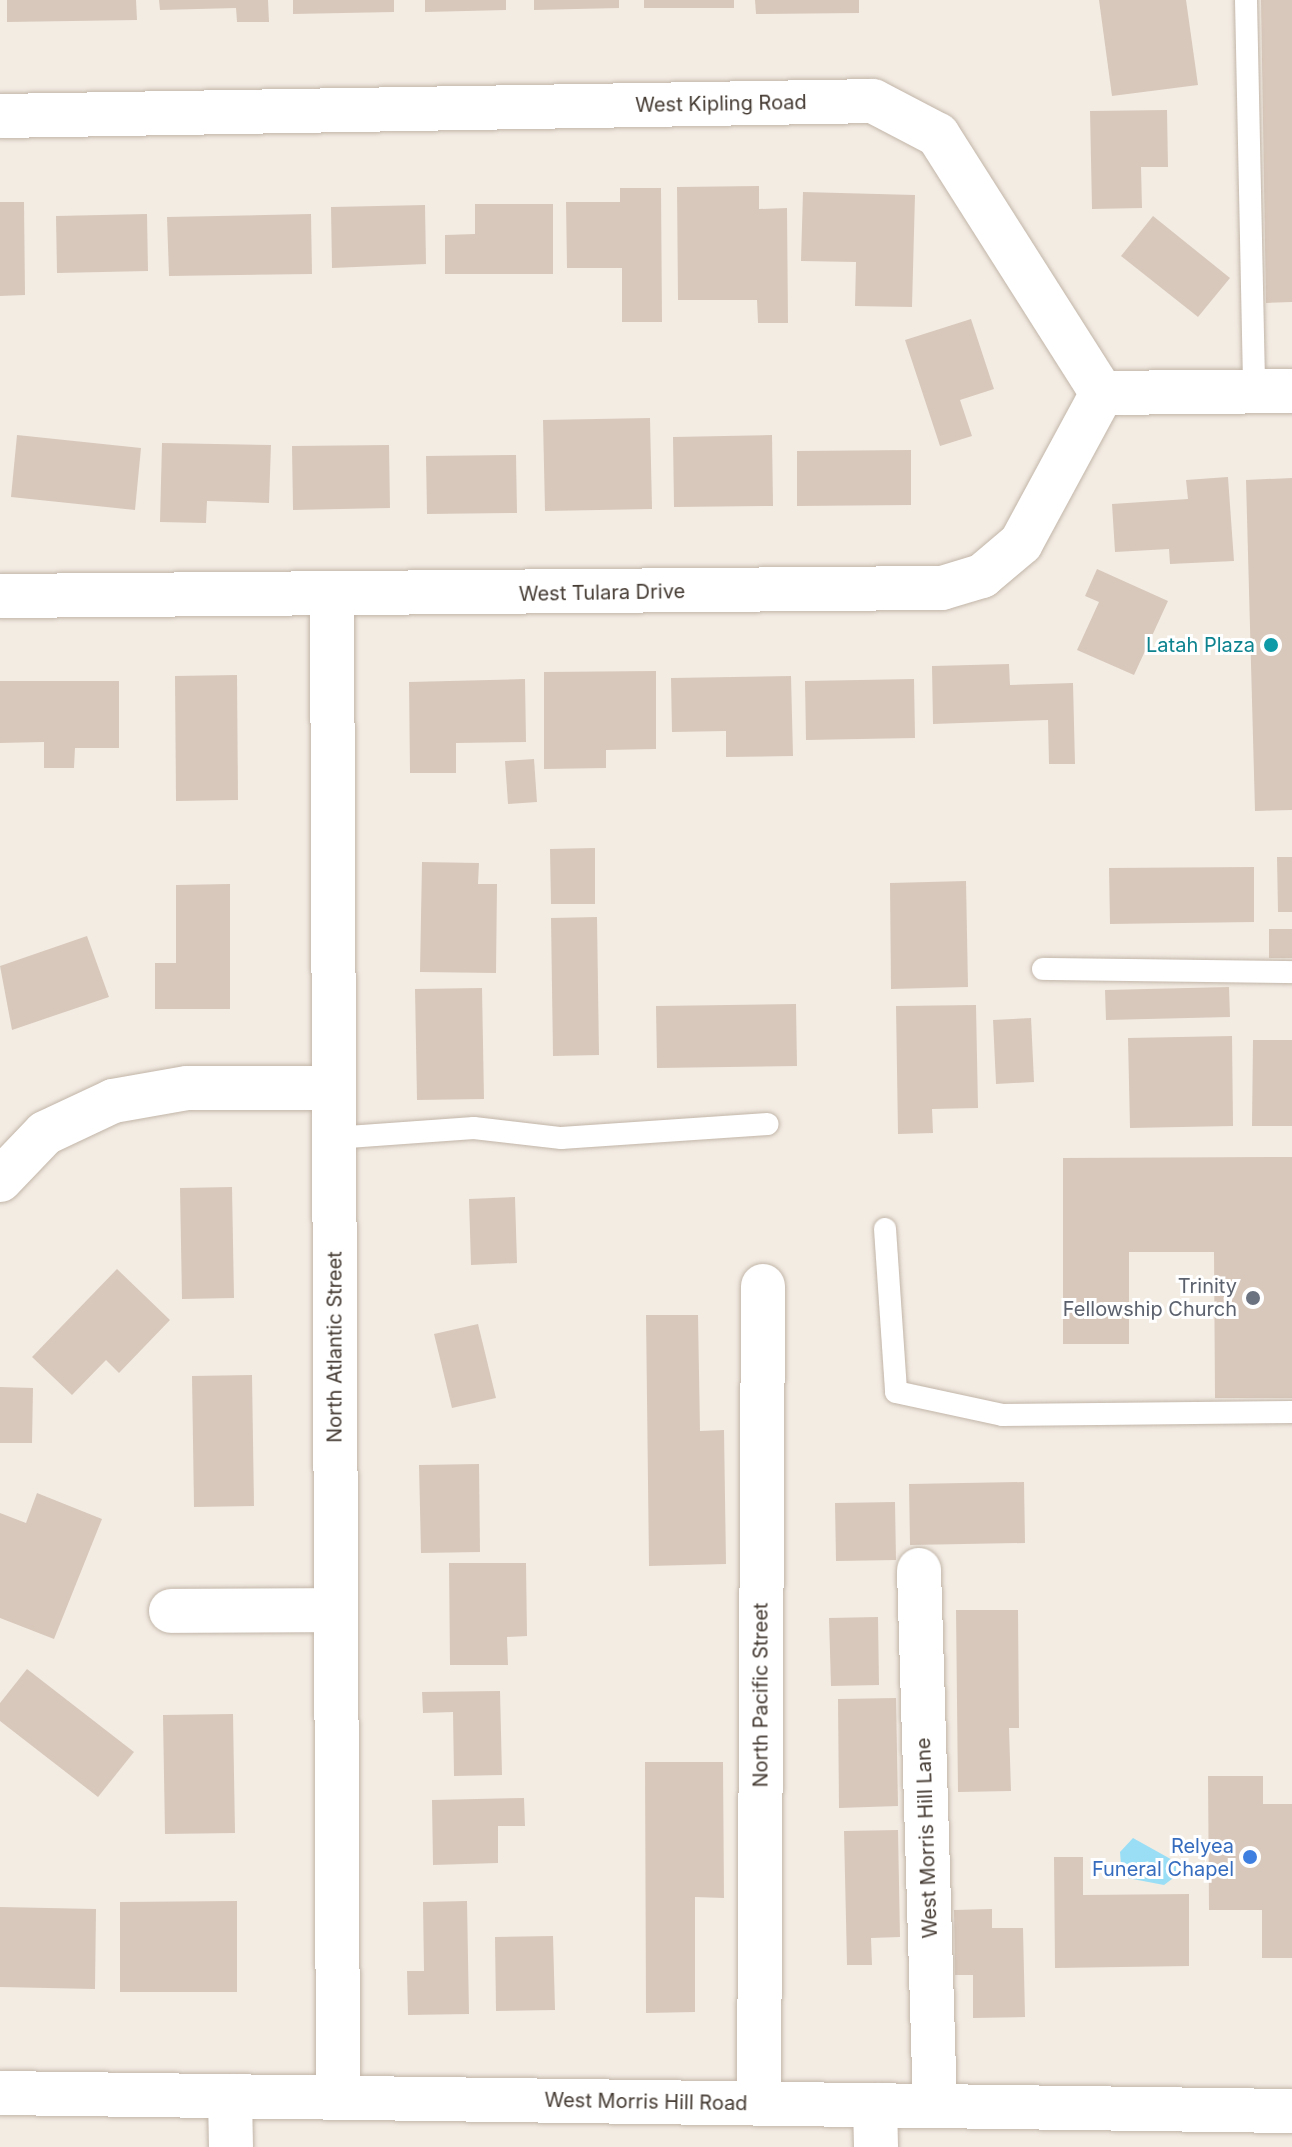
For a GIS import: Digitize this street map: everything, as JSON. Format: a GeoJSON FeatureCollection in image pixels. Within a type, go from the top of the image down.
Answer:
{"type":"FeatureCollection","features":[{"type":"Feature","properties":{"kind":"street","name":"West Kipling Road"},"geometry":{"type":"LineString","coordinates":[[0,116],[873,101],[938,135],[1102,393]]}},
{"type":"Feature","properties":{"kind":"street"},"geometry":{"type":"LineString","coordinates":[[1102,393],[1273,391]]}},
{"type":"Feature","properties":{"kind":"street","name":"West Tulara Drive"},"geometry":{"type":"LineString","coordinates":[[0,596],[332,596],[942,588],[982,576],[1021,543],[1102,393]]}},
{"type":"Feature","properties":{"kind":"street","name":"North Atlantic Street"},"geometry":{"type":"LineString","coordinates":[[332,596],[338,2098]]}},
{"type":"Feature","properties":{"kind":"street"},"geometry":{"type":"LineString","coordinates":[[0,1180],[45,1133],[113,1101],[187,1088],[334,1088]]}},
{"type":"Feature","properties":{"kind":"street","name":"North Pacific Street"},"geometry":{"type":"LineString","coordinates":[[759,2104],[763,1286]]}},
{"type":"Feature","properties":{"kind":"street","name":"West Morris Hill Lane"},"geometry":{"type":"LineString","coordinates":[[919,1570],[935,2106]]}},
{"type":"Feature","properties":{"kind":"street"},"geometry":{"type":"LineString","coordinates":[[171,1611],[336,1610]]}},
{"type":"Feature","properties":{"kind":"street","name":"West Morris Hill Road"},"geometry":{"type":"LineString","coordinates":[[0,2093],[759,2104],[875,2126],[935,2106],[1292,2111]]}},
{"type":"Feature","properties":{"kind":"street"},"geometry":{"type":"LineString","coordinates":[[230,2096],[231,2147]]}},
{"type":"Feature","properties":{"kind":"lane"},"geometry":{"type":"LineString","coordinates":[[1246,0],[1273,391]]}},
{"type":"Feature","properties":{"kind":"lane"},"geometry":{"type":"LineString","coordinates":[[1043,969],[1292,972]]}},
{"type":"Feature","properties":{"kind":"lane"},"geometry":{"type":"LineString","coordinates":[[334,1138],[474,1128],[561,1138],[768,1124]]}},
{"type":"Feature","properties":{"kind":"lane"},"geometry":{"type":"LineString","coordinates":[[885,1229],[896,1392],[933,1406],[1002,1415],[1292,1412]]}},
{"type":"Feature","properties":{"kind":"water"},"geometry":{"type":"Polygon","coordinates":[[[1133,1838],[1176,1862],[1176,1876],[1164,1885],[1122,1877],[1120,1852],[1133,1838]]]}},
{"type":"Feature","properties":{"kind":"building"},"geometry":{"type":"Polygon","coordinates":[[[7,0],[136,0],[137,20],[7,22],[7,0]]]}},
{"type":"Feature","properties":{"kind":"building"},"geometry":{"type":"Polygon","coordinates":[[[159,0],[268,0],[269,22],[237,22],[236,8],[160,10],[159,0]]]}},
{"type":"Feature","properties":{"kind":"building"},"geometry":{"type":"Polygon","coordinates":[[[293,0],[394,0],[394,12],[293,14],[293,0]]]}},
{"type":"Feature","properties":{"kind":"building"},"geometry":{"type":"Polygon","coordinates":[[[425,0],[506,0],[506,10],[425,12],[425,0]]]}},
{"type":"Feature","properties":{"kind":"building"},"geometry":{"type":"Polygon","coordinates":[[[534,0],[619,0],[619,8],[534,10],[534,0]]]}},
{"type":"Feature","properties":{"kind":"building"},"geometry":{"type":"Polygon","coordinates":[[[644,0],[734,0],[734,8],[644,8],[644,0]]]}},
{"type":"Feature","properties":{"kind":"building"},"geometry":{"type":"Polygon","coordinates":[[[755,0],[859,0],[859,13],[756,14],[755,0]]]}},
{"type":"Feature","properties":{"kind":"building"},"geometry":{"type":"Polygon","coordinates":[[[1099,0],[1186,0],[1198,85],[1112,96],[1099,0]]]}},
{"type":"Feature","properties":{"kind":"building"},"geometry":{"type":"Polygon","coordinates":[[[1261,0],[1292,0],[1292,302],[1266,303],[1261,0]]]}},
{"type":"Feature","properties":{"kind":"building"},"geometry":{"type":"Polygon","coordinates":[[[1167,110],[1168,167],[1141,167],[1142,208],[1092,209],[1090,111],[1167,110]]]}},
{"type":"Feature","properties":{"kind":"building"},"geometry":{"type":"Polygon","coordinates":[[[759,186],[759,209],[787,208],[788,323],[758,323],[757,300],[678,300],[677,187],[759,186]]]}},
{"type":"Feature","properties":{"kind":"building"},"geometry":{"type":"Polygon","coordinates":[[[620,188],[661,188],[662,322],[622,322],[622,268],[567,268],[566,202],[620,202],[620,188]]]}},
{"type":"Feature","properties":{"kind":"building"},"geometry":{"type":"Polygon","coordinates":[[[803,192],[915,195],[912,307],[855,306],[856,262],[801,261],[803,192]]]}},
{"type":"Feature","properties":{"kind":"building"},"geometry":{"type":"Polygon","coordinates":[[[0,202],[24,202],[25,295],[0,296],[0,202]]]}},
{"type":"Feature","properties":{"kind":"building"},"geometry":{"type":"Polygon","coordinates":[[[475,204],[553,204],[553,274],[445,274],[445,235],[475,234],[475,204]]]}},
{"type":"Feature","properties":{"kind":"building"},"geometry":{"type":"Polygon","coordinates":[[[425,205],[426,264],[332,268],[331,207],[425,205]]]}},
{"type":"Feature","properties":{"kind":"building"},"geometry":{"type":"Polygon","coordinates":[[[147,214],[148,271],[57,273],[56,216],[147,214]]]}},
{"type":"Feature","properties":{"kind":"building"},"geometry":{"type":"Polygon","coordinates":[[[311,214],[312,274],[169,276],[167,217],[311,214]]]}},
{"type":"Feature","properties":{"kind":"building"},"geometry":{"type":"Polygon","coordinates":[[[1153,216],[1230,278],[1198,317],[1121,256],[1153,216]]]}},
{"type":"Feature","properties":{"kind":"building"},"geometry":{"type":"Polygon","coordinates":[[[971,319],[994,389],[960,400],[972,436],[940,446],[905,340],[971,319]]]}},
{"type":"Feature","properties":{"kind":"building"},"geometry":{"type":"Polygon","coordinates":[[[650,418],[652,509],[545,511],[543,420],[650,418]]]}},
{"type":"Feature","properties":{"kind":"building"},"geometry":{"type":"Polygon","coordinates":[[[17,435],[141,448],[135,510],[11,497],[17,435]]]}},
{"type":"Feature","properties":{"kind":"building"},"geometry":{"type":"Polygon","coordinates":[[[772,435],[773,506],[674,507],[673,437],[772,435]]]}},
{"type":"Feature","properties":{"kind":"building"},"geometry":{"type":"Polygon","coordinates":[[[162,443],[271,445],[269,503],[207,501],[206,523],[160,522],[162,443]]]}},
{"type":"Feature","properties":{"kind":"building"},"geometry":{"type":"Polygon","coordinates":[[[389,445],[390,508],[293,510],[292,446],[389,445]]]}},
{"type":"Feature","properties":{"kind":"building"},"geometry":{"type":"Polygon","coordinates":[[[911,450],[911,505],[797,506],[797,451],[911,450]]]}},
{"type":"Feature","properties":{"kind":"building"},"geometry":{"type":"Polygon","coordinates":[[[516,455],[517,513],[427,514],[426,456],[516,455]]]}},
{"type":"Feature","properties":{"kind":"building"},"geometry":{"type":"Polygon","coordinates":[[[1228,477],[1234,561],[1170,564],[1169,549],[1115,552],[1112,504],[1188,499],[1186,480],[1228,477]]]}},
{"type":"Feature","properties":{"kind":"building","name":"Latah Plaza"},"geometry":{"type":"Polygon","coordinates":[[[1292,478],[1292,810],[1255,811],[1246,480],[1292,478]]]}},
{"type":"Feature","properties":{"kind":"building"},"geometry":{"type":"Polygon","coordinates":[[[1097,569],[1168,601],[1134,675],[1077,650],[1099,602],[1085,596],[1097,569]]]}},
{"type":"Feature","properties":{"kind":"building"},"geometry":{"type":"Polygon","coordinates":[[[1009,664],[1010,685],[1073,683],[1075,764],[1049,764],[1048,720],[933,724],[932,666],[1009,664]]]}},
{"type":"Feature","properties":{"kind":"building"},"geometry":{"type":"Polygon","coordinates":[[[656,671],[656,749],[606,750],[606,768],[544,769],[544,672],[656,671]]]}},
{"type":"Feature","properties":{"kind":"building"},"geometry":{"type":"Polygon","coordinates":[[[237,675],[238,800],[176,801],[175,676],[237,675]]]}},
{"type":"Feature","properties":{"kind":"building"},"geometry":{"type":"Polygon","coordinates":[[[791,676],[793,756],[726,757],[726,731],[672,732],[671,678],[791,676]]]}},
{"type":"Feature","properties":{"kind":"building"},"geometry":{"type":"Polygon","coordinates":[[[525,679],[526,742],[456,743],[456,773],[410,773],[409,682],[525,679]]]}},
{"type":"Feature","properties":{"kind":"building"},"geometry":{"type":"Polygon","coordinates":[[[914,679],[915,738],[806,740],[805,681],[914,679]]]}},
{"type":"Feature","properties":{"kind":"building"},"geometry":{"type":"Polygon","coordinates":[[[0,681],[119,681],[119,748],[75,748],[74,768],[44,768],[44,742],[0,743],[0,681]]]}},
{"type":"Feature","properties":{"kind":"building"},"geometry":{"type":"Polygon","coordinates":[[[534,759],[537,802],[508,804],[505,761],[534,759]]]}},
{"type":"Feature","properties":{"kind":"building"},"geometry":{"type":"Polygon","coordinates":[[[595,848],[595,904],[551,904],[550,849],[595,848]]]}},
{"type":"Feature","properties":{"kind":"building"},"geometry":{"type":"Polygon","coordinates":[[[1277,857],[1292,857],[1292,912],[1278,912],[1277,857]]]}},
{"type":"Feature","properties":{"kind":"building"},"geometry":{"type":"Polygon","coordinates":[[[422,862],[479,863],[478,884],[497,884],[496,973],[420,972],[422,862]]]}},
{"type":"Feature","properties":{"kind":"building"},"geometry":{"type":"Polygon","coordinates":[[[1254,867],[1254,922],[1110,924],[1109,868],[1254,867]]]}},
{"type":"Feature","properties":{"kind":"building"},"geometry":{"type":"Polygon","coordinates":[[[966,881],[968,987],[891,989],[890,883],[966,881]]]}},
{"type":"Feature","properties":{"kind":"building"},"geometry":{"type":"Polygon","coordinates":[[[230,884],[230,1009],[155,1009],[155,963],[176,963],[176,885],[230,884]]]}},
{"type":"Feature","properties":{"kind":"building"},"geometry":{"type":"Polygon","coordinates":[[[597,917],[599,1055],[553,1056],[551,918],[597,917]]]}},
{"type":"Feature","properties":{"kind":"building"},"geometry":{"type":"Polygon","coordinates":[[[1269,929],[1292,929],[1292,958],[1269,958],[1269,929]]]}},
{"type":"Feature","properties":{"kind":"building"},"geometry":{"type":"Polygon","coordinates":[[[87,936],[109,997],[12,1030],[0,966],[87,936]]]}},
{"type":"Feature","properties":{"kind":"building"},"geometry":{"type":"Polygon","coordinates":[[[1229,987],[1230,1017],[1106,1020],[1105,990],[1229,987]]]}},
{"type":"Feature","properties":{"kind":"building"},"geometry":{"type":"Polygon","coordinates":[[[482,988],[484,1099],[417,1100],[415,989],[482,988]]]}},
{"type":"Feature","properties":{"kind":"building"},"geometry":{"type":"Polygon","coordinates":[[[796,1004],[797,1066],[657,1068],[656,1006],[796,1004]]]}},
{"type":"Feature","properties":{"kind":"building"},"geometry":{"type":"Polygon","coordinates":[[[976,1005],[978,1108],[932,1109],[933,1133],[898,1134],[896,1006],[976,1005]]]}},
{"type":"Feature","properties":{"kind":"building"},"geometry":{"type":"Polygon","coordinates":[[[1031,1018],[1034,1082],[996,1084],[993,1020],[1031,1018]]]}},
{"type":"Feature","properties":{"kind":"building"},"geometry":{"type":"Polygon","coordinates":[[[1232,1036],[1233,1126],[1130,1128],[1128,1038],[1232,1036]]]}},
{"type":"Feature","properties":{"kind":"building"},"geometry":{"type":"Polygon","coordinates":[[[1253,1040],[1292,1040],[1292,1126],[1252,1126],[1253,1040]]]}},
{"type":"Feature","properties":{"kind":"building","name":"Trinity Fellowship Church"},"geometry":{"type":"Polygon","coordinates":[[[1292,1157],[1292,1398],[1215,1398],[1214,1252],[1129,1252],[1129,1344],[1063,1344],[1063,1158],[1292,1157]]]}},
{"type":"Feature","properties":{"kind":"building"},"geometry":{"type":"Polygon","coordinates":[[[232,1187],[234,1298],[182,1299],[180,1188],[232,1187]]]}},
{"type":"Feature","properties":{"kind":"building"},"geometry":{"type":"Polygon","coordinates":[[[515,1197],[517,1263],[471,1265],[469,1199],[515,1197]]]}},
{"type":"Feature","properties":{"kind":"building"},"geometry":{"type":"Polygon","coordinates":[[[117,1269],[170,1320],[119,1373],[106,1360],[72,1395],[32,1357],[117,1269]]]}},
{"type":"Feature","properties":{"kind":"building"},"geometry":{"type":"Polygon","coordinates":[[[646,1315],[698,1315],[700,1431],[724,1430],[726,1564],[649,1566],[646,1315]]]}},
{"type":"Feature","properties":{"kind":"building"},"geometry":{"type":"Polygon","coordinates":[[[478,1324],[496,1398],[452,1408],[434,1334],[478,1324]]]}},
{"type":"Feature","properties":{"kind":"building"},"geometry":{"type":"Polygon","coordinates":[[[252,1375],[254,1506],[194,1507],[192,1376],[252,1375]]]}},
{"type":"Feature","properties":{"kind":"building"},"geometry":{"type":"Polygon","coordinates":[[[0,1387],[33,1388],[32,1443],[0,1443],[0,1387]]]}},
{"type":"Feature","properties":{"kind":"building"},"geometry":{"type":"Polygon","coordinates":[[[479,1464],[480,1552],[421,1553],[419,1465],[479,1464]]]}},
{"type":"Feature","properties":{"kind":"building"},"geometry":{"type":"Polygon","coordinates":[[[1024,1482],[1025,1543],[910,1545],[909,1484],[1024,1482]]]}},
{"type":"Feature","properties":{"kind":"building"},"geometry":{"type":"Polygon","coordinates":[[[37,1493],[102,1519],[54,1639],[0,1618],[0,1513],[26,1523],[37,1493]]]}},
{"type":"Feature","properties":{"kind":"building"},"geometry":{"type":"Polygon","coordinates":[[[895,1502],[896,1560],[836,1561],[835,1503],[895,1502]]]}},
{"type":"Feature","properties":{"kind":"building"},"geometry":{"type":"Polygon","coordinates":[[[449,1563],[526,1563],[527,1636],[507,1637],[508,1665],[450,1665],[449,1563]]]}},
{"type":"Feature","properties":{"kind":"building"},"geometry":{"type":"Polygon","coordinates":[[[956,1610],[1018,1610],[1019,1728],[1009,1728],[1011,1791],[958,1792],[956,1610]]]}},
{"type":"Feature","properties":{"kind":"building"},"geometry":{"type":"Polygon","coordinates":[[[878,1617],[879,1685],[831,1686],[829,1618],[878,1617]]]}},
{"type":"Feature","properties":{"kind":"building"},"geometry":{"type":"Polygon","coordinates":[[[27,1669],[134,1752],[98,1797],[0,1721],[0,1703],[27,1669]]]}},
{"type":"Feature","properties":{"kind":"building"},"geometry":{"type":"Polygon","coordinates":[[[500,1691],[502,1775],[454,1776],[453,1712],[423,1713],[422,1692],[500,1691]]]}},
{"type":"Feature","properties":{"kind":"building"},"geometry":{"type":"Polygon","coordinates":[[[896,1698],[898,1806],[839,1808],[838,1699],[896,1698]]]}},
{"type":"Feature","properties":{"kind":"building"},"geometry":{"type":"Polygon","coordinates":[[[233,1714],[235,1833],[165,1834],[163,1715],[233,1714]]]}},
{"type":"Feature","properties":{"kind":"building"},"geometry":{"type":"Polygon","coordinates":[[[645,1762],[723,1762],[724,1898],[695,1897],[695,2012],[646,2013],[645,1762]]]}},
{"type":"Feature","properties":{"kind":"building","name":"Relyea Funeral Chapel"},"geometry":{"type":"Polygon","coordinates":[[[1208,1776],[1263,1776],[1263,1804],[1292,1804],[1292,1958],[1262,1958],[1262,1910],[1209,1910],[1208,1776]]]}},
{"type":"Feature","properties":{"kind":"building"},"geometry":{"type":"Polygon","coordinates":[[[524,1798],[525,1826],[498,1826],[498,1863],[433,1865],[432,1800],[524,1798]]]}},
{"type":"Feature","properties":{"kind":"building"},"geometry":{"type":"Polygon","coordinates":[[[898,1830],[900,1937],[871,1938],[872,1965],[847,1965],[844,1831],[898,1830]]]}},
{"type":"Feature","properties":{"kind":"building"},"geometry":{"type":"Polygon","coordinates":[[[1054,1857],[1083,1857],[1083,1895],[1189,1894],[1189,1966],[1055,1968],[1054,1857]]]}},
{"type":"Feature","properties":{"kind":"building"},"geometry":{"type":"Polygon","coordinates":[[[237,1901],[237,1992],[120,1992],[120,1902],[237,1901]]]}},
{"type":"Feature","properties":{"kind":"building"},"geometry":{"type":"Polygon","coordinates":[[[467,1901],[469,2014],[408,2015],[407,1971],[424,1971],[423,1902],[467,1901]]]}},
{"type":"Feature","properties":{"kind":"building"},"geometry":{"type":"Polygon","coordinates":[[[0,1907],[96,1909],[95,1989],[0,1987],[0,1907]]]}},
{"type":"Feature","properties":{"kind":"building"},"geometry":{"type":"Polygon","coordinates":[[[992,1909],[992,1928],[1023,1928],[1025,2017],[973,2018],[973,1975],[955,1975],[954,1910],[992,1909]]]}},
{"type":"Feature","properties":{"kind":"building"},"geometry":{"type":"Polygon","coordinates":[[[553,1936],[555,2010],[496,2011],[495,1937],[553,1936]]]}},
{"type":"Feature","properties":{"kind":"place","name":"Latah Plaza"},"geometry":{"type":"Point","coordinates":[1271,645]}},
{"type":"Feature","properties":{"kind":"place","name":"Trinity Fellowship Church"},"geometry":{"type":"Point","coordinates":[1253,1298]}},
{"type":"Feature","properties":{"kind":"place","name":"Relyea Funeral Chapel"},"geometry":{"type":"Point","coordinates":[1250,1857]}}]}
